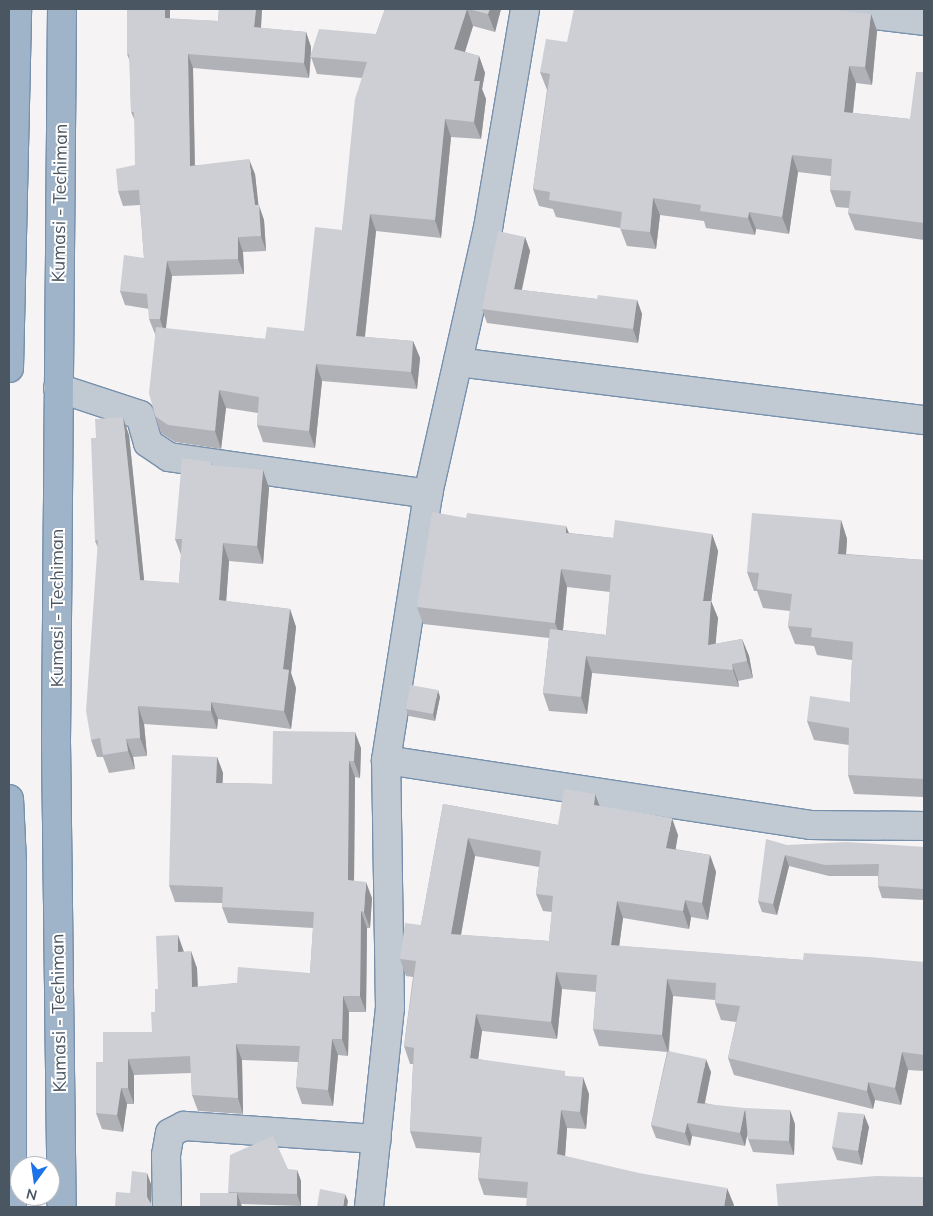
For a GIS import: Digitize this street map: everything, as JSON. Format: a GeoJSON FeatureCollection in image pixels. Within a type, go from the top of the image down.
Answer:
{"type":"FeatureCollection","features":[{"type":"Feature","properties":{"kind":"highway"},"geometry":{"type":"LineString","coordinates":[[9,368],[17,9]]}},
{"type":"Feature","properties":{"kind":"highway","name":"Kumasi - Techiman"},"geometry":{"type":"LineString","coordinates":[[62,9],[56,742],[62,1207]]}},
{"type":"Feature","properties":{"kind":"highway"},"geometry":{"type":"LineString","coordinates":[[9,799],[12,863],[12,1207]]}},
{"type":"Feature","properties":{"kind":"street"},"geometry":{"type":"LineString","coordinates":[[369,1207],[390,1008],[386,760],[428,494],[488,228],[525,9]]}},
{"type":"Feature","properties":{"kind":"street"},"geometry":{"type":"LineString","coordinates":[[824,9],[924,21]]}},
{"type":"Feature","properties":{"kind":"street"},"geometry":{"type":"LineString","coordinates":[[458,362],[924,420]]}},
{"type":"Feature","properties":{"kind":"street"},"geometry":{"type":"LineString","coordinates":[[58,388],[140,415],[148,443],[169,457],[428,494]]}},
{"type":"Feature","properties":{"kind":"street"},"geometry":{"type":"LineString","coordinates":[[386,760],[810,825],[924,826]]}},
{"type":"Feature","properties":{"kind":"street"},"geometry":{"type":"LineString","coordinates":[[167,1207],[166,1155],[170,1133],[184,1126],[377,1139]]}},
{"type":"Feature","properties":{"kind":"building"},"geometry":{"type":"Polygon","coordinates":[[[127,9],[165,9],[165,18],[218,21],[219,9],[256,9],[254,27],[306,32],[304,63],[188,54],[190,166],[249,159],[255,205],[259,205],[261,236],[238,237],[238,259],[167,261],[160,319],[149,319],[147,294],[120,291],[124,255],[144,258],[139,190],[118,191],[116,169],[135,165],[134,112],[131,112],[129,54],[127,54],[127,9]]]}},
{"type":"Feature","properties":{"kind":"building"},"geometry":{"type":"Polygon","coordinates":[[[385,9],[467,9],[454,49],[479,56],[474,81],[480,81],[474,122],[445,119],[435,220],[370,214],[356,336],[413,341],[411,372],[316,364],[309,431],[257,425],[259,397],[219,390],[215,431],[168,425],[155,416],[149,393],[156,327],[265,339],[267,327],[304,331],[315,227],[342,230],[355,99],[367,62],[310,57],[319,29],[376,34],[385,9]]]}},
{"type":"Feature","properties":{"kind":"building"},"geometry":{"type":"Polygon","coordinates":[[[468,9],[490,9],[488,14],[468,9]]]}},
{"type":"Feature","properties":{"kind":"building"},"geometry":{"type":"Polygon","coordinates":[[[574,9],[828,9],[871,14],[865,67],[849,66],[844,112],[910,119],[916,72],[924,72],[924,223],[848,213],[851,191],[830,190],[832,159],[792,155],[782,217],[749,212],[748,218],[700,211],[701,205],[653,198],[650,232],[620,229],[622,212],[549,200],[550,192],[533,189],[550,74],[540,72],[546,39],[567,42],[574,9]]]}},
{"type":"Feature","properties":{"kind":"building"},"geometry":{"type":"Polygon","coordinates":[[[498,231],[525,237],[514,289],[597,299],[598,295],[637,300],[633,329],[482,309],[498,231]]]}},
{"type":"Feature","properties":{"kind":"building"},"geometry":{"type":"Polygon","coordinates":[[[123,417],[140,580],[179,583],[182,539],[175,539],[182,458],[211,462],[211,465],[263,470],[257,546],[223,543],[219,600],[290,609],[283,669],[289,670],[284,711],[211,702],[211,711],[138,706],[140,738],[126,739],[128,751],[103,755],[100,738],[91,740],[86,711],[98,540],[95,541],[91,438],[96,438],[95,419],[123,417]]]}},
{"type":"Feature","properties":{"kind":"building"},"geometry":{"type":"Polygon","coordinates":[[[432,512],[466,518],[467,513],[566,526],[566,533],[613,538],[615,520],[712,534],[703,601],[711,601],[708,645],[742,639],[747,661],[732,664],[733,670],[586,656],[581,697],[543,693],[550,629],[606,635],[611,575],[561,569],[555,623],[417,607],[432,512]]]}},
{"type":"Feature","properties":{"kind":"building"},"geometry":{"type":"Polygon","coordinates":[[[752,513],[841,520],[838,554],[924,560],[924,779],[848,775],[849,728],[807,721],[810,696],[850,702],[853,642],[811,637],[812,628],[788,626],[792,594],[757,589],[759,573],[747,572],[752,513]]]}},
{"type":"Feature","properties":{"kind":"building"},"geometry":{"type":"Polygon","coordinates":[[[410,685],[438,690],[433,714],[406,709],[410,685]]]}},
{"type":"Feature","properties":{"kind":"building"},"geometry":{"type":"Polygon","coordinates":[[[273,731],[355,732],[354,761],[349,761],[348,880],[366,882],[364,912],[361,911],[360,996],[343,996],[342,1039],[332,1039],[328,1090],[296,1087],[300,1046],[236,1044],[238,1098],[192,1095],[190,1056],[128,1059],[128,1088],[121,1088],[117,1115],[96,1113],[96,1062],[103,1062],[103,1032],[152,1032],[151,1012],[155,1012],[155,989],[158,989],[156,936],[178,935],[178,952],[191,951],[192,987],[237,983],[238,967],[310,973],[314,912],[222,907],[223,887],[169,885],[172,755],[217,757],[216,783],[272,784],[273,731]]]}},
{"type":"Feature","properties":{"kind":"building"},"geometry":{"type":"Polygon","coordinates":[[[564,789],[595,794],[594,805],[672,818],[666,848],[710,855],[702,903],[685,900],[683,911],[617,901],[611,945],[803,960],[804,953],[924,962],[924,1055],[902,1052],[895,1088],[868,1082],[867,1091],[728,1058],[740,1006],[715,1003],[716,983],[667,979],[662,1035],[593,1029],[597,975],[556,972],[551,1022],[476,1014],[470,1058],[565,1071],[565,1076],[583,1077],[580,1112],[561,1110],[557,1154],[639,1173],[727,1188],[724,1207],[526,1207],[528,1182],[478,1178],[482,1137],[410,1131],[414,1048],[404,1046],[416,961],[400,959],[405,923],[421,925],[443,804],[558,825],[564,789]],[[468,838],[451,934],[549,941],[553,896],[536,894],[541,851],[468,838]]]}},
{"type":"Feature","properties":{"kind":"building"},"geometry":{"type":"Polygon","coordinates":[[[766,839],[787,845],[847,842],[924,847],[924,889],[878,886],[879,864],[825,865],[785,855],[773,904],[758,901],[766,839]]]}},
{"type":"Feature","properties":{"kind":"building"},"geometry":{"type":"Polygon","coordinates":[[[668,1051],[706,1059],[697,1103],[745,1108],[740,1133],[687,1123],[685,1133],[651,1125],[668,1051]]]}},
{"type":"Feature","properties":{"kind":"building"},"geometry":{"type":"Polygon","coordinates":[[[745,1108],[790,1110],[789,1141],[748,1139],[745,1108]]]}},
{"type":"Feature","properties":{"kind":"building"},"geometry":{"type":"Polygon","coordinates":[[[838,1112],[864,1114],[858,1151],[832,1147],[838,1112]]]}},
{"type":"Feature","properties":{"kind":"building"},"geometry":{"type":"Polygon","coordinates":[[[273,1136],[288,1169],[297,1170],[297,1194],[228,1192],[230,1155],[273,1136]]]}},
{"type":"Feature","properties":{"kind":"building"},"geometry":{"type":"Polygon","coordinates":[[[132,1171],[147,1173],[147,1197],[153,1207],[115,1207],[116,1192],[130,1193],[132,1171]]]}},
{"type":"Feature","properties":{"kind":"building"},"geometry":{"type":"Polygon","coordinates":[[[876,1176],[924,1177],[924,1207],[778,1207],[776,1184],[876,1176]]]}},
{"type":"Feature","properties":{"kind":"building"},"geometry":{"type":"Polygon","coordinates":[[[320,1189],[345,1194],[343,1207],[317,1207],[320,1189]]]}},
{"type":"Feature","properties":{"kind":"building"},"geometry":{"type":"Polygon","coordinates":[[[200,1193],[237,1193],[237,1207],[200,1207],[200,1193]]]}}]}
